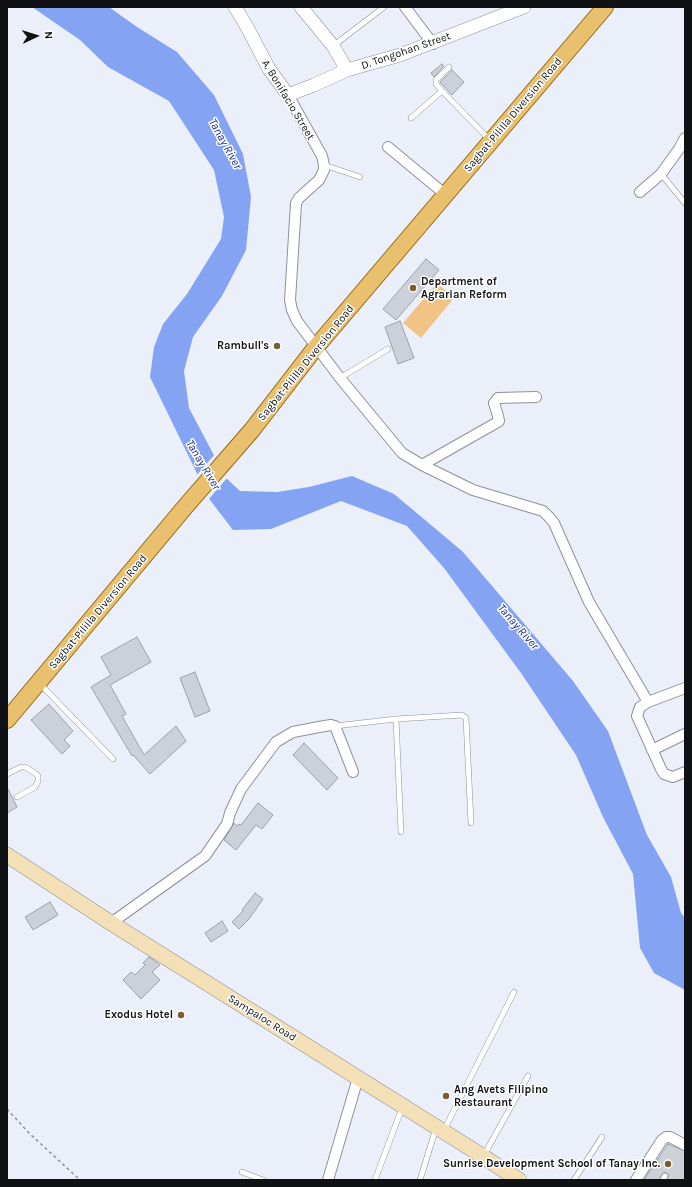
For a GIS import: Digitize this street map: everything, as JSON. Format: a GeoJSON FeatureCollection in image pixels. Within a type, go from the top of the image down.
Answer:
{"type":"FeatureCollection","features":[{"type":"Feature","properties":{"kind":"main road","name":"Sagbat-Pililla Diversion Road"},"geometry":{"type":"LineString","coordinates":[[7,720],[185,507],[252,430],[316,347],[605,7]]}},
{"type":"Feature","properties":{"kind":"main road","name":"Sampaloc Road"},"geometry":{"type":"LineString","coordinates":[[7,855],[112,923],[484,1156],[519,1180]]}},
{"type":"Feature","properties":{"kind":"street","name":"A. Bonifacio Street"},"geometry":{"type":"LineString","coordinates":[[236,7],[269,69],[288,95],[322,156],[324,165]]}},
{"type":"Feature","properties":{"kind":"street"},"geometry":{"type":"LineString","coordinates":[[301,7],[333,46],[348,70]]}},
{"type":"Feature","properties":{"kind":"street"},"geometry":{"type":"LineString","coordinates":[[405,7],[433,44]]}},
{"type":"Feature","properties":{"kind":"street","name":"D. Tongohan Street"},"geometry":{"type":"LineString","coordinates":[[288,95],[348,70],[433,44],[505,12],[524,7]]}},
{"type":"Feature","properties":{"kind":"street"},"geometry":{"type":"LineString","coordinates":[[640,192],[661,174],[685,138]]}},
{"type":"Feature","properties":{"kind":"street"},"geometry":{"type":"LineString","coordinates":[[388,147],[446,195]]}},
{"type":"Feature","properties":{"kind":"street"},"geometry":{"type":"LineString","coordinates":[[324,165],[324,170],[319,180],[299,198],[296,203],[290,300],[292,310],[297,321],[340,378],[402,453],[422,465],[473,490],[543,511],[549,516],[554,523],[589,602],[648,702]]}},
{"type":"Feature","properties":{"kind":"street"},"geometry":{"type":"LineString","coordinates":[[422,465],[499,421],[494,403],[498,398],[536,397]]}},
{"type":"Feature","properties":{"kind":"street"},"geometry":{"type":"LineString","coordinates":[[685,688],[648,702],[640,707],[637,716],[664,774],[673,776],[685,772]]}},
{"type":"Feature","properties":{"kind":"street"},"geometry":{"type":"LineString","coordinates":[[112,923],[205,856],[226,824],[240,789],[276,742],[292,732],[331,725],[335,726],[353,772]]}},
{"type":"Feature","properties":{"kind":"street"},"geometry":{"type":"LineString","coordinates":[[652,750],[685,734]]}},
{"type":"Feature","properties":{"kind":"street"},"geometry":{"type":"LineString","coordinates":[[328,1180],[358,1078]]}},
{"type":"Feature","properties":{"kind":"street"},"geometry":{"type":"LineString","coordinates":[[636,1180],[666,1136],[685,1146]]}},
{"type":"Feature","properties":{"kind":"lane"},"geometry":{"type":"LineString","coordinates":[[333,46],[384,7]]}},
{"type":"Feature","properties":{"kind":"lane"},"geometry":{"type":"LineString","coordinates":[[449,66],[436,80],[436,84],[491,142]]}},
{"type":"Feature","properties":{"kind":"lane"},"geometry":{"type":"LineString","coordinates":[[411,118],[442,92]]}},
{"type":"Feature","properties":{"kind":"lane"},"geometry":{"type":"LineString","coordinates":[[324,165],[360,177]]}},
{"type":"Feature","properties":{"kind":"lane"},"geometry":{"type":"LineString","coordinates":[[661,174],[685,203]]}},
{"type":"Feature","properties":{"kind":"lane"},"geometry":{"type":"LineString","coordinates":[[340,378],[388,349]]}},
{"type":"Feature","properties":{"kind":"lane"},"geometry":{"type":"LineString","coordinates":[[39,683],[113,759]]}},
{"type":"Feature","properties":{"kind":"lane"},"geometry":{"type":"LineString","coordinates":[[335,726],[396,719],[462,715],[466,718],[471,824]]}},
{"type":"Feature","properties":{"kind":"lane"},"geometry":{"type":"LineString","coordinates":[[396,719],[401,832]]}},
{"type":"Feature","properties":{"kind":"lane"},"geometry":{"type":"LineString","coordinates":[[7,774],[21,767],[25,767],[35,772],[38,776],[38,781],[35,787],[17,797]]}},
{"type":"Feature","properties":{"kind":"lane"},"geometry":{"type":"LineString","coordinates":[[420,1180],[440,1129],[514,992]]}},
{"type":"Feature","properties":{"kind":"lane"},"geometry":{"type":"LineString","coordinates":[[484,1156],[528,1076]]}},
{"type":"Feature","properties":{"kind":"lane"},"geometry":{"type":"LineString","coordinates":[[375,1180],[403,1105]]}},
{"type":"Feature","properties":{"kind":"lane"},"geometry":{"type":"LineString","coordinates":[[574,1180],[602,1137]]}},
{"type":"Feature","properties":{"kind":"lane"},"geometry":{"type":"LineString","coordinates":[[242,1172],[263,1180]]}},
{"type":"Feature","properties":{"kind":"path"},"geometry":{"type":"LineString","coordinates":[[7,1109],[28,1133],[80,1180]]}},
{"type":"Feature","properties":{"kind":"shaded area"},"geometry":{"type":"Polygon","coordinates":[[[437,283],[454,298],[421,338],[403,323],[437,283]]]}},
{"type":"Feature","properties":{"kind":"water","name":"Tanay River"},"geometry":{"type":"Polygon","coordinates":[[[32,7],[109,7],[137,27],[177,52],[214,95],[243,154],[251,197],[246,250],[222,296],[193,337],[184,371],[189,408],[226,478],[240,491],[277,492],[309,487],[352,476],[394,494],[462,551],[493,587],[573,681],[608,731],[647,835],[671,877],[681,913],[685,918],[685,990],[654,973],[640,948],[633,874],[603,817],[576,755],[521,673],[444,568],[407,526],[341,501],[271,529],[233,530],[210,500],[150,377],[154,347],[163,324],[187,294],[221,239],[224,217],[214,170],[169,101],[108,67],[80,40],[32,7]]]}},
{"type":"Feature","properties":{"kind":"pier"},"geometry":{"type":"Polygon","coordinates":[[[215,454],[228,477],[208,500],[196,476],[215,454]]]}},
{"type":"Feature","properties":{"kind":"building"},"geometry":{"type":"Polygon","coordinates":[[[442,64],[444,66],[434,77],[431,73],[442,64]]]}},
{"type":"Feature","properties":{"kind":"building"},"geometry":{"type":"Polygon","coordinates":[[[452,70],[464,82],[452,95],[440,82],[452,70]]]}},
{"type":"Feature","properties":{"kind":"building"},"geometry":{"type":"Polygon","coordinates":[[[426,259],[439,270],[396,320],[383,309],[426,259]]]}},
{"type":"Feature","properties":{"kind":"building"},"geometry":{"type":"Polygon","coordinates":[[[400,321],[414,358],[398,364],[385,327],[400,321]]]}},
{"type":"Feature","properties":{"kind":"building"},"geometry":{"type":"Polygon","coordinates":[[[137,637],[151,662],[110,685],[126,714],[122,716],[144,755],[176,726],[186,741],[150,774],[133,755],[132,756],[91,687],[111,675],[101,657],[137,637]]]}},
{"type":"Feature","properties":{"kind":"building"},"geometry":{"type":"Polygon","coordinates":[[[195,672],[210,711],[195,717],[180,678],[195,672]]]}},
{"type":"Feature","properties":{"kind":"building"},"geometry":{"type":"Polygon","coordinates":[[[49,704],[73,731],[64,740],[70,746],[62,754],[31,720],[49,704]]]}},
{"type":"Feature","properties":{"kind":"building"},"geometry":{"type":"Polygon","coordinates":[[[304,743],[338,778],[327,790],[293,755],[304,743]]]}},
{"type":"Feature","properties":{"kind":"building"},"geometry":{"type":"Polygon","coordinates":[[[7,787],[17,807],[7,813],[7,787]]]}},
{"type":"Feature","properties":{"kind":"building"},"geometry":{"type":"Polygon","coordinates":[[[258,803],[273,815],[262,829],[256,825],[236,850],[224,840],[234,823],[237,826],[239,824],[241,825],[258,803]]]}},
{"type":"Feature","properties":{"kind":"building"},"geometry":{"type":"Polygon","coordinates":[[[255,893],[263,899],[249,919],[239,929],[232,922],[243,911],[242,910],[255,893]]]}},
{"type":"Feature","properties":{"kind":"building"},"geometry":{"type":"Polygon","coordinates":[[[50,902],[58,915],[33,930],[25,917],[50,902]]]}},
{"type":"Feature","properties":{"kind":"building"},"geometry":{"type":"Polygon","coordinates":[[[222,921],[228,931],[211,942],[205,933],[222,921]]]}},
{"type":"Feature","properties":{"kind":"building"},"geometry":{"type":"Polygon","coordinates":[[[149,957],[160,965],[152,972],[160,980],[141,999],[123,980],[131,972],[135,975],[145,965],[143,963],[149,957]]]}},
{"type":"Feature","properties":{"kind":"building","name":"Sunrise Development School of Tanay Inc."},"geometry":{"type":"Polygon","coordinates":[[[668,1144],[685,1151],[685,1180],[667,1180],[669,1175],[665,1172],[659,1180],[644,1180],[668,1144]]]}},
{"type":"Feature","properties":{"kind":"place","name":"Department of Agrarian Reform"},"geometry":{"type":"Point","coordinates":[413,288]}},
{"type":"Feature","properties":{"kind":"place","name":"Rambull's"},"geometry":{"type":"Point","coordinates":[277,346]}},
{"type":"Feature","properties":{"kind":"place","name":"Exodus Hotel"},"geometry":{"type":"Point","coordinates":[181,1015]}},
{"type":"Feature","properties":{"kind":"place","name":"Ang Avets Filipino Restaurant"},"geometry":{"type":"Point","coordinates":[446,1096]}},
{"type":"Feature","properties":{"kind":"place","name":"Sunrise Development School of Tanay Inc."},"geometry":{"type":"Point","coordinates":[668,1164]}}]}
